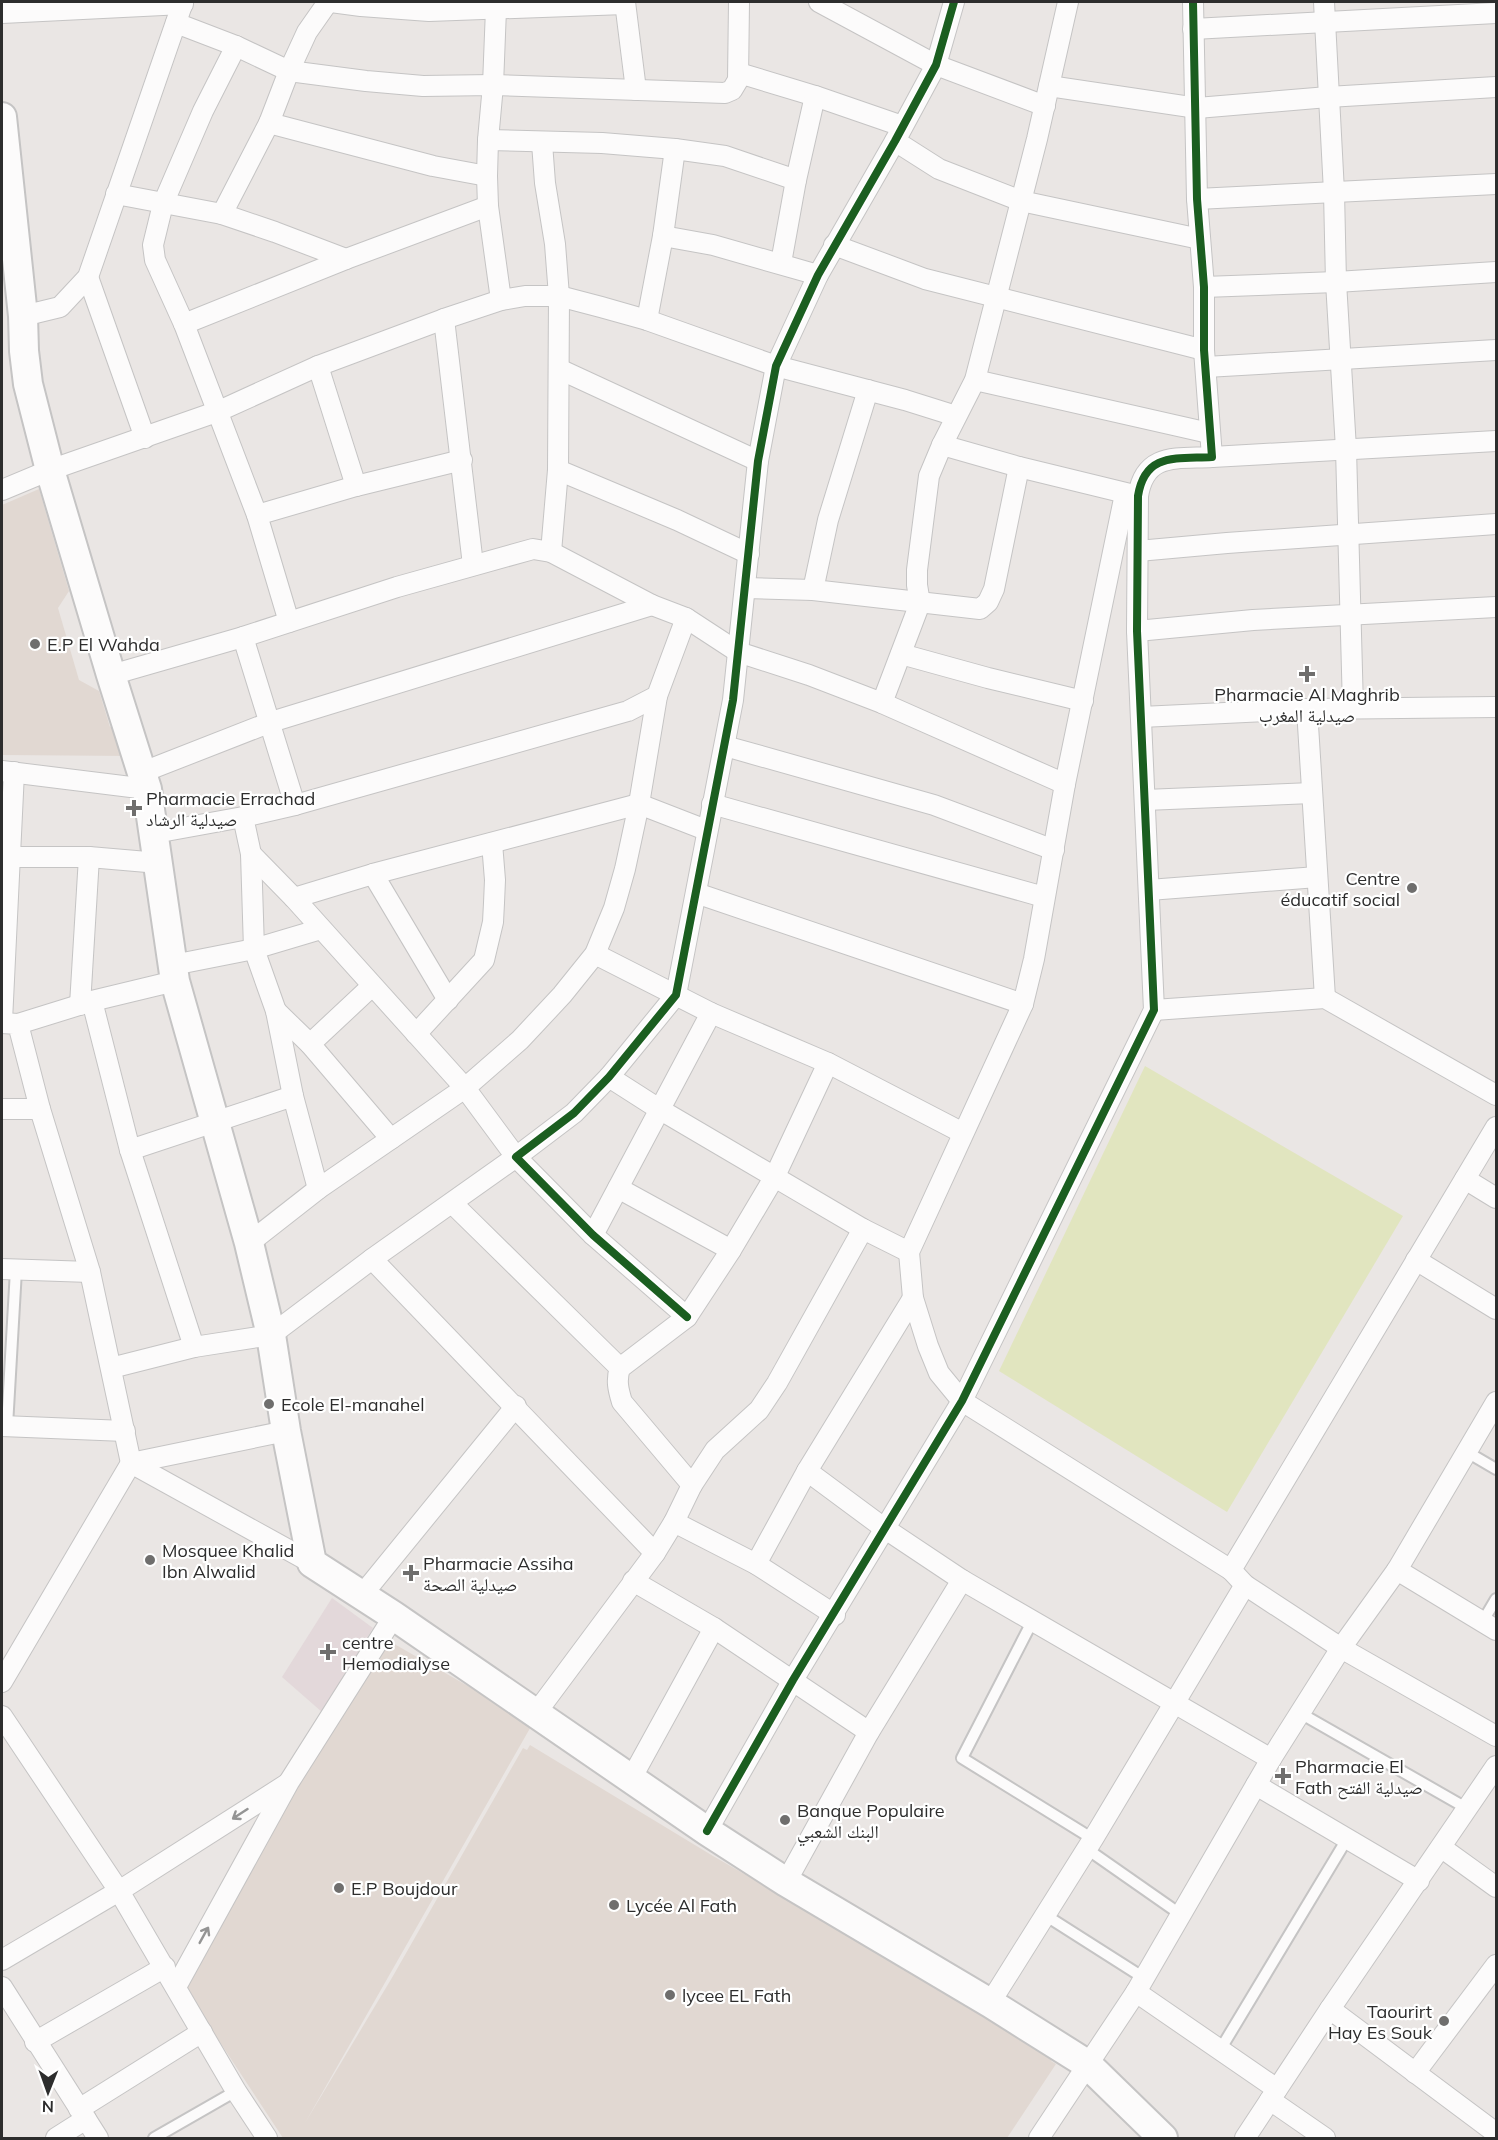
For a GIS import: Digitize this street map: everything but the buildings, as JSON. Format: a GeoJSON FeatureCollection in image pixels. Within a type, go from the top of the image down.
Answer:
{"type":"FeatureCollection","features":[{"type":"Feature","properties":{"kind":"main road"},"geometry":{"type":"LineString","coordinates":[[2,117],[28,384],[50,470],[145,781],[155,833],[174,973],[249,1243],[272,1335],[286,1431],[312,1563],[362,1594],[707,1831],[786,1882],[990,2003],[1087,2064],[1163,2139]]}},
{"type":"Feature","properties":{"kind":"street"},"geometry":{"type":"LineString","coordinates":[[2,13],[183,2],[88,277],[60,307],[23,316]]}},
{"type":"Feature","properties":{"kind":"street"},"geometry":{"type":"LineString","coordinates":[[222,214],[269,123],[307,32],[329,2],[429,11],[625,3],[636,90]]}},
{"type":"Feature","properties":{"kind":"street"},"geometry":{"type":"LineString","coordinates":[[176,23],[236,46],[289,71],[404,84],[725,93],[736,85],[739,73],[739,2]]}},
{"type":"Feature","properties":{"kind":"street"},"geometry":{"type":"LineString","coordinates":[[820,2],[936,65],[1045,106]]}},
{"type":"Feature","properties":{"kind":"street"},"geometry":{"type":"LineString","coordinates":[[111,1368],[194,1347],[272,1335],[372,1259],[574,1113],[609,1077],[676,995],[706,830],[733,700],[758,461],[776,366],[818,275],[936,65],[954,2]]}},
{"type":"Feature","properties":{"kind":"street"},"geometry":{"type":"LineString","coordinates":[[882,703],[920,603],[917,570],[929,476],[956,416],[975,381],[1045,106],[1068,2]]}},
{"type":"Feature","properties":{"kind":"street"},"geometry":{"type":"LineString","coordinates":[[1193,2],[1197,108],[1197,199],[1204,286],[1205,359],[1212,457]]}},
{"type":"Feature","properties":{"kind":"street"},"geometry":{"type":"LineString","coordinates":[[1324,2],[1346,449],[1353,708]]}},
{"type":"Feature","properties":{"kind":"street"},"geometry":{"type":"LineString","coordinates":[[496,9],[494,85],[487,176],[488,206],[501,300]]}},
{"type":"Feature","properties":{"kind":"street"},"geometry":{"type":"LineString","coordinates":[[1193,29],[1497,13]]}},
{"type":"Feature","properties":{"kind":"street"},"geometry":{"type":"LineString","coordinates":[[236,46],[203,111],[163,204],[153,244],[155,260],[219,411],[257,515],[289,622]]}},
{"type":"Feature","properties":{"kind":"street"},"geometry":{"type":"LineString","coordinates":[[739,73],[815,96],[899,133],[939,169],[1021,201],[1200,239]]}},
{"type":"Feature","properties":{"kind":"street"},"geometry":{"type":"LineString","coordinates":[[1049,86],[1197,108],[1328,97],[1497,87]]}},
{"type":"Feature","properties":{"kind":"street"},"geometry":{"type":"LineString","coordinates":[[781,263],[796,180],[815,96]]}},
{"type":"Feature","properties":{"kind":"street"},"geometry":{"type":"LineString","coordinates":[[269,123],[433,166],[487,176]]}},
{"type":"Feature","properties":{"kind":"street"},"geometry":{"type":"LineString","coordinates":[[488,140],[602,143],[675,149],[724,156],[796,180]]}},
{"type":"Feature","properties":{"kind":"street"},"geometry":{"type":"LineString","coordinates":[[542,143],[560,296],[558,470],[551,552]]}},
{"type":"Feature","properties":{"kind":"street"},"geometry":{"type":"LineString","coordinates":[[647,320],[663,236],[675,149]]}},
{"type":"Feature","properties":{"kind":"street"},"geometry":{"type":"LineString","coordinates":[[1197,199],[1497,184]]}},
{"type":"Feature","properties":{"kind":"street"},"geometry":{"type":"LineString","coordinates":[[116,194],[222,214],[346,259]]}},
{"type":"Feature","properties":{"kind":"street"},"geometry":{"type":"LineString","coordinates":[[184,324],[346,259],[488,206]]}},
{"type":"Feature","properties":{"kind":"street"},"geometry":{"type":"LineString","coordinates":[[663,236],[713,245],[818,275]]}},
{"type":"Feature","properties":{"kind":"street"},"geometry":{"type":"LineString","coordinates":[[834,245],[925,279],[996,297],[1205,359],[1341,359],[1497,350]]}},
{"type":"Feature","properties":{"kind":"street"},"geometry":{"type":"LineString","coordinates":[[1204,286],[1336,282],[1497,272]]}},
{"type":"Feature","properties":{"kind":"street"},"geometry":{"type":"LineString","coordinates":[[88,277],[145,438]]}},
{"type":"Feature","properties":{"kind":"street"},"geometry":{"type":"LineString","coordinates":[[2,490],[50,470],[219,411],[318,366],[501,300],[525,296],[560,296],[647,320],[776,366],[956,416]]}},
{"type":"Feature","properties":{"kind":"street"},"geometry":{"type":"LineString","coordinates":[[444,320],[473,565]]}},
{"type":"Feature","properties":{"kind":"street"},"geometry":{"type":"LineString","coordinates":[[318,366],[356,486]]}},
{"type":"Feature","properties":{"kind":"street"},"geometry":{"type":"LineString","coordinates":[[559,369],[758,461]]}},
{"type":"Feature","properties":{"kind":"street"},"geometry":{"type":"LineString","coordinates":[[975,381],[1209,433]]}},
{"type":"Feature","properties":{"kind":"street"},"geometry":{"type":"LineString","coordinates":[[813,590],[828,520],[868,390]]}},
{"type":"Feature","properties":{"kind":"street"},"geometry":{"type":"LineString","coordinates":[[1497,441],[1160,461],[1145,474],[1132,495],[1083,701],[1065,784],[1034,959],[1023,1004],[909,1252],[913,1298],[928,1346],[939,1373],[962,1401],[1231,1570],[1245,1585],[1341,1648],[1497,1736]]}},
{"type":"Feature","properties":{"kind":"street"},"geometry":{"type":"LineString","coordinates":[[942,445],[1132,495]]}},
{"type":"Feature","properties":{"kind":"street"},"geometry":{"type":"LineString","coordinates":[[257,515],[356,486],[462,460]]}},
{"type":"Feature","properties":{"kind":"street"},"geometry":{"type":"LineString","coordinates":[[745,588],[813,590],[980,609],[988,602],[994,589],[1019,467]]}},
{"type":"Feature","properties":{"kind":"street"},"geometry":{"type":"LineString","coordinates":[[558,470],[677,520],[748,554]]}},
{"type":"Feature","properties":{"kind":"street"},"geometry":{"type":"LineString","coordinates":[[707,1831],[793,1680],[835,1615],[884,1528],[962,1401],[1154,1010],[1137,631],[1138,551],[1132,495]]}},
{"type":"Feature","properties":{"kind":"street"},"geometry":{"type":"LineString","coordinates":[[1138,551],[1497,524]]}},
{"type":"Feature","properties":{"kind":"street"},"geometry":{"type":"LineString","coordinates":[[111,675],[243,637],[397,587],[533,549],[551,552],[652,605],[686,618],[738,652],[809,675],[882,703],[1065,784]]}},
{"type":"Feature","properties":{"kind":"street"},"geometry":{"type":"LineString","coordinates":[[2,1682],[131,1463],[90,1272],[40,1109],[7,1023],[5,857],[8,772],[145,781],[271,722],[652,605]]}},
{"type":"Feature","properties":{"kind":"street"},"geometry":{"type":"LineString","coordinates":[[1137,631],[1253,620],[1497,607]]}},
{"type":"Feature","properties":{"kind":"street"},"geometry":{"type":"LineString","coordinates":[[249,1243],[318,1189],[465,1088],[519,1040],[562,995],[595,954],[614,908],[639,804],[657,696],[686,618]]}},
{"type":"Feature","properties":{"kind":"street"},"geometry":{"type":"LineString","coordinates":[[243,637],[295,805]]}},
{"type":"Feature","properties":{"kind":"street"},"geometry":{"type":"LineString","coordinates":[[901,654],[1083,701]]}},
{"type":"Feature","properties":{"kind":"street"},"geometry":{"type":"LineString","coordinates":[[155,833],[295,805],[628,711],[657,696]]}},
{"type":"Feature","properties":{"kind":"street"},"geometry":{"type":"LineString","coordinates":[[1141,717],[1307,709],[1497,706]]}},
{"type":"Feature","properties":{"kind":"street"},"geometry":{"type":"LineString","coordinates":[[1307,709],[1325,998]]}},
{"type":"Feature","properties":{"kind":"street"},"geometry":{"type":"LineString","coordinates":[[725,746],[934,805],[1054,850]]}},
{"type":"Feature","properties":{"kind":"street"},"geometry":{"type":"LineString","coordinates":[[1145,800],[1312,793]]}},
{"type":"Feature","properties":{"kind":"street"},"geometry":{"type":"LineString","coordinates":[[294,898],[372,874],[639,804],[706,830]]}},
{"type":"Feature","properties":{"kind":"street"},"geometry":{"type":"LineString","coordinates":[[712,804],[1044,897]]}},
{"type":"Feature","properties":{"kind":"street"},"geometry":{"type":"LineString","coordinates":[[243,817],[251,854],[254,950],[276,1011],[293,1096],[318,1189]]}},
{"type":"Feature","properties":{"kind":"street"},"geometry":{"type":"LineString","coordinates":[[416,1034],[484,960],[488,949],[494,903],[492,843]]}},
{"type":"Feature","properties":{"kind":"street"},"geometry":{"type":"LineString","coordinates":[[251,854],[294,898],[465,1088],[516,1157],[593,1235],[687,1317]]}},
{"type":"Feature","properties":{"kind":"street"},"geometry":{"type":"LineString","coordinates":[[5,857],[89,857],[159,863]]}},
{"type":"Feature","properties":{"kind":"street"},"geometry":{"type":"LineString","coordinates":[[89,857],[86,1003],[130,1150],[194,1347]]}},
{"type":"Feature","properties":{"kind":"street"},"geometry":{"type":"LineString","coordinates":[[372,874],[448,1000]]}},
{"type":"Feature","properties":{"kind":"street"},"geometry":{"type":"LineString","coordinates":[[1149,890],[1317,877]]}},
{"type":"Feature","properties":{"kind":"street"},"geometry":{"type":"LineString","coordinates":[[696,893],[1023,1004]]}},
{"type":"Feature","properties":{"kind":"street"},"geometry":{"type":"LineString","coordinates":[[7,1023],[86,1003],[174,973],[321,929]]}},
{"type":"Feature","properties":{"kind":"street"},"geometry":{"type":"LineString","coordinates":[[595,954],[711,1012],[828,1063],[963,1133]]}},
{"type":"Feature","properties":{"kind":"street"},"geometry":{"type":"LineString","coordinates":[[310,1044],[372,986]]}},
{"type":"Feature","properties":{"kind":"street"},"geometry":{"type":"LineString","coordinates":[[1154,1010],[1325,998],[1497,1095]]}},
{"type":"Feature","properties":{"kind":"street"},"geometry":{"type":"LineString","coordinates":[[276,1011],[310,1044],[391,1139]]}},
{"type":"Feature","properties":{"kind":"street"},"geometry":{"type":"LineString","coordinates":[[593,1235],[711,1012]]}},
{"type":"Feature","properties":{"kind":"street"},"geometry":{"type":"LineString","coordinates":[[692,1485],[622,1402],[617,1383],[620,1368],[687,1317],[731,1250],[775,1176],[828,1063]]}},
{"type":"Feature","properties":{"kind":"street"},"geometry":{"type":"LineString","coordinates":[[609,1077],[863,1229],[909,1252]]}},
{"type":"Feature","properties":{"kind":"street"},"geometry":{"type":"LineString","coordinates":[[130,1150],[293,1096]]}},
{"type":"Feature","properties":{"kind":"street"},"geometry":{"type":"LineString","coordinates":[[2,1109],[40,1109]]}},
{"type":"Feature","properties":{"kind":"street"},"geometry":{"type":"LineString","coordinates":[[1231,1570],[1497,1126]]}},
{"type":"Feature","properties":{"kind":"street"},"geometry":{"type":"LineString","coordinates":[[1465,1179],[1497,1198]]}},
{"type":"Feature","properties":{"kind":"street"},"geometry":{"type":"LineString","coordinates":[[618,1188],[731,1250]]}},
{"type":"Feature","properties":{"kind":"street"},"geometry":{"type":"LineString","coordinates":[[452,1203],[620,1368]]}},
{"type":"Feature","properties":{"kind":"street"},"geometry":{"type":"LineString","coordinates":[[536,1713],[655,1553],[675,1522],[692,1485],[715,1450],[759,1410],[777,1383],[863,1229]]}},
{"type":"Feature","properties":{"kind":"street"},"geometry":{"type":"LineString","coordinates":[[372,1259],[516,1406],[655,1553]]}},
{"type":"Feature","properties":{"kind":"street"},"geometry":{"type":"LineString","coordinates":[[1416,1260],[1497,1309]]}},
{"type":"Feature","properties":{"kind":"street"},"geometry":{"type":"LineString","coordinates":[[9,1270],[90,1272]]}},
{"type":"Feature","properties":{"kind":"street"},"geometry":{"type":"LineString","coordinates":[[756,1564],[807,1472],[913,1298]]}},
{"type":"Feature","properties":{"kind":"street"},"geometry":{"type":"LineString","coordinates":[[1039,2139],[1140,1985],[1271,1759],[1341,1648],[1397,1570],[1497,1402]]}},
{"type":"Feature","properties":{"kind":"street"},"geometry":{"type":"LineString","coordinates":[[362,1594],[516,1406]]}},
{"type":"Feature","properties":{"kind":"street"},"geometry":{"type":"LineString","coordinates":[[4,1426],[125,1431]]}},
{"type":"Feature","properties":{"kind":"street"},"geometry":{"type":"LineString","coordinates":[[131,1463],[286,1431]]}},
{"type":"Feature","properties":{"kind":"street"},"geometry":{"type":"LineString","coordinates":[[131,1463],[312,1563]]}},
{"type":"Feature","properties":{"kind":"street"},"geometry":{"type":"LineString","coordinates":[[807,1472],[884,1528],[962,1580],[1271,1759]]}},
{"type":"Feature","properties":{"kind":"street"},"geometry":{"type":"LineString","coordinates":[[675,1522],[756,1564],[835,1615]]}},
{"type":"Feature","properties":{"kind":"street"},"geometry":{"type":"LineString","coordinates":[[1397,1570],[1490,1626]]}},
{"type":"Feature","properties":{"kind":"street"},"geometry":{"type":"LineString","coordinates":[[786,1882],[869,1731],[962,1580]]}},
{"type":"Feature","properties":{"kind":"street"},"geometry":{"type":"LineString","coordinates":[[633,1581],[714,1628],[869,1731]]}},
{"type":"Feature","properties":{"kind":"street"},"geometry":{"type":"LineString","coordinates":[[990,2003],[1090,1844],[1245,1585]]}},
{"type":"Feature","properties":{"kind":"street"},"geometry":{"type":"LineString","coordinates":[[176,1987],[289,1782],[394,1616]]}},
{"type":"Feature","properties":{"kind":"street"},"geometry":{"type":"LineString","coordinates":[[631,1779],[714,1628]]}},
{"type":"Feature","properties":{"kind":"street"},"geometry":{"type":"LineString","coordinates":[[2,1716],[119,1891],[236,2091],[267,2139]]}},
{"type":"Feature","properties":{"kind":"street"},"geometry":{"type":"LineString","coordinates":[[1245,2139],[1330,2009],[1497,1766]]}},
{"type":"Feature","properties":{"kind":"street"},"geometry":{"type":"LineString","coordinates":[[2,1960],[119,1891],[289,1782]]}},
{"type":"Feature","properties":{"kind":"street"},"geometry":{"type":"LineString","coordinates":[[1256,1785],[1419,1881]]}},
{"type":"Feature","properties":{"kind":"street"},"geometry":{"type":"LineString","coordinates":[[1442,1848],[1497,1887]]}},
{"type":"Feature","properties":{"kind":"street"},"geometry":{"type":"LineString","coordinates":[[1415,2073],[1497,1965]]}},
{"type":"Feature","properties":{"kind":"street"},"geometry":{"type":"LineString","coordinates":[[35,2042],[165,1967]]}},
{"type":"Feature","properties":{"kind":"street"},"geometry":{"type":"LineString","coordinates":[[1140,1985],[1325,2139]]}},
{"type":"Feature","properties":{"kind":"street"},"geometry":{"type":"LineString","coordinates":[[2,1987],[98,2139]]}},
{"type":"Feature","properties":{"kind":"street"},"geometry":{"type":"LineString","coordinates":[[1330,2009],[1497,2133]]}},
{"type":"Feature","properties":{"kind":"street"},"geometry":{"type":"LineString","coordinates":[[56,2139],[83,2114],[202,2032]]}},
{"type":"Feature","properties":{"kind":"lane"},"geometry":{"type":"LineString","coordinates":[[4,1426],[9,1270]]}},
{"type":"Feature","properties":{"kind":"lane"},"geometry":{"type":"LineString","coordinates":[[1467,1452],[1497,1469]]}},
{"type":"Feature","properties":{"kind":"lane"},"geometry":{"type":"LineString","coordinates":[[1490,1626],[1497,1599]]}},
{"type":"Feature","properties":{"kind":"lane"},"geometry":{"type":"LineString","coordinates":[[1033,1620],[962,1758],[1090,1844],[1180,1914]]}},
{"type":"Feature","properties":{"kind":"lane"},"geometry":{"type":"LineString","coordinates":[[1300,1713],[1468,1809]]}},
{"type":"Feature","properties":{"kind":"lane"},"geometry":{"type":"LineString","coordinates":[[1220,2050],[1347,1839]]}},
{"type":"Feature","properties":{"kind":"lane"},"geometry":{"type":"LineString","coordinates":[[1045,1915],[1140,1985]]}},
{"type":"Feature","properties":{"kind":"lane"},"geometry":{"type":"LineString","coordinates":[[154,2139],[236,2091]]}},
{"type":"Feature","properties":{"kind":"shaded area","name":"E.P El Wahda"},"geometry":{"type":"Polygon","coordinates":[[[39,489],[69,591],[58,608],[79,680],[99,691],[110,727],[120,724],[131,756],[2,755],[2,505],[39,489]]]}},
{"type":"Feature","properties":{"kind":"shaded area","name":"centre Hemodialyse"},"geometry":{"type":"Polygon","coordinates":[[[332,1598],[373,1628],[322,1712],[282,1677],[332,1598]]]}},
{"type":"Feature","properties":{"kind":"shaded area","name":"Lycée Al Fath"},"geometry":{"type":"Polygon","coordinates":[[[382,1637],[533,1723],[305,2123],[393,1976],[523,1748],[527,1750],[530,1745],[713,1856],[1056,2052],[1051,2061],[1056,2064],[1007,2138],[283,2138],[183,1986],[382,1637]]]}},
{"type":"Feature","properties":{"kind":"green space"},"geometry":{"type":"Polygon","coordinates":[[[1145,1066],[1403,1216],[1227,1512],[999,1371],[1145,1066]]]}},
{"type":"Feature","properties":{"kind":"cycle path"},"geometry":{"type":"LineString","coordinates":[[687,1317],[593,1235],[516,1157],[574,1113],[609,1077],[676,995],[733,700],[758,461],[776,366],[818,275],[936,65],[954,2]]}},
{"type":"Feature","properties":{"kind":"cycle path"},"geometry":{"type":"LineString","coordinates":[[707,1831],[793,1680],[962,1401],[1154,1010],[1137,631],[1138,496],[1142,482],[1155,465],[1175,459],[1212,457],[1204,350],[1204,287],[1197,199],[1193,2]]}},
{"type":"Feature","properties":{"kind":"place","name":"E.P El Wahda"},"geometry":{"type":"Point","coordinates":[35,644]}},
{"type":"Feature","properties":{"kind":"place","name":"Pharmacie Al Maghrib صيدلية المغرب"},"geometry":{"type":"Point","coordinates":[1307,674]}},
{"type":"Feature","properties":{"kind":"place","name":"Pharmacie Errachad صيدلية الرشاد"},"geometry":{"type":"Point","coordinates":[134,808]}},
{"type":"Feature","properties":{"kind":"place","name":"Centre éducatif social"},"geometry":{"type":"Point","coordinates":[1412,888]}},
{"type":"Feature","properties":{"kind":"place","name":"Ecole El-manahel"},"geometry":{"type":"Point","coordinates":[269,1404]}},
{"type":"Feature","properties":{"kind":"place","name":"Mosquee Khalid Ibn Alwalid"},"geometry":{"type":"Point","coordinates":[150,1560]}},
{"type":"Feature","properties":{"kind":"place","name":"Pharmacie Assiha صيدلية الصحة"},"geometry":{"type":"Point","coordinates":[411,1573]}},
{"type":"Feature","properties":{"kind":"place","name":"centre Hemodialyse"},"geometry":{"type":"Point","coordinates":[328,1652]}},
{"type":"Feature","properties":{"kind":"place","name":"Pharmacie El Fath صيدلية الفتح"},"geometry":{"type":"Point","coordinates":[1283,1776]}},
{"type":"Feature","properties":{"kind":"place","name":"Banque Populaire البنك الشعبي"},"geometry":{"type":"Point","coordinates":[785,1820]}},
{"type":"Feature","properties":{"kind":"place","name":"E.P Boujdour"},"geometry":{"type":"Point","coordinates":[339,1888]}},
{"type":"Feature","properties":{"kind":"place","name":"Lycée Al Fath"},"geometry":{"type":"Point","coordinates":[614,1905]}},
{"type":"Feature","properties":{"kind":"place","name":"lycee EL Fath"},"geometry":{"type":"Point","coordinates":[670,1995]}},
{"type":"Feature","properties":{"kind":"place","name":"Taourirt Hay Es Souk"},"geometry":{"type":"Point","coordinates":[1444,2021]}}]}
